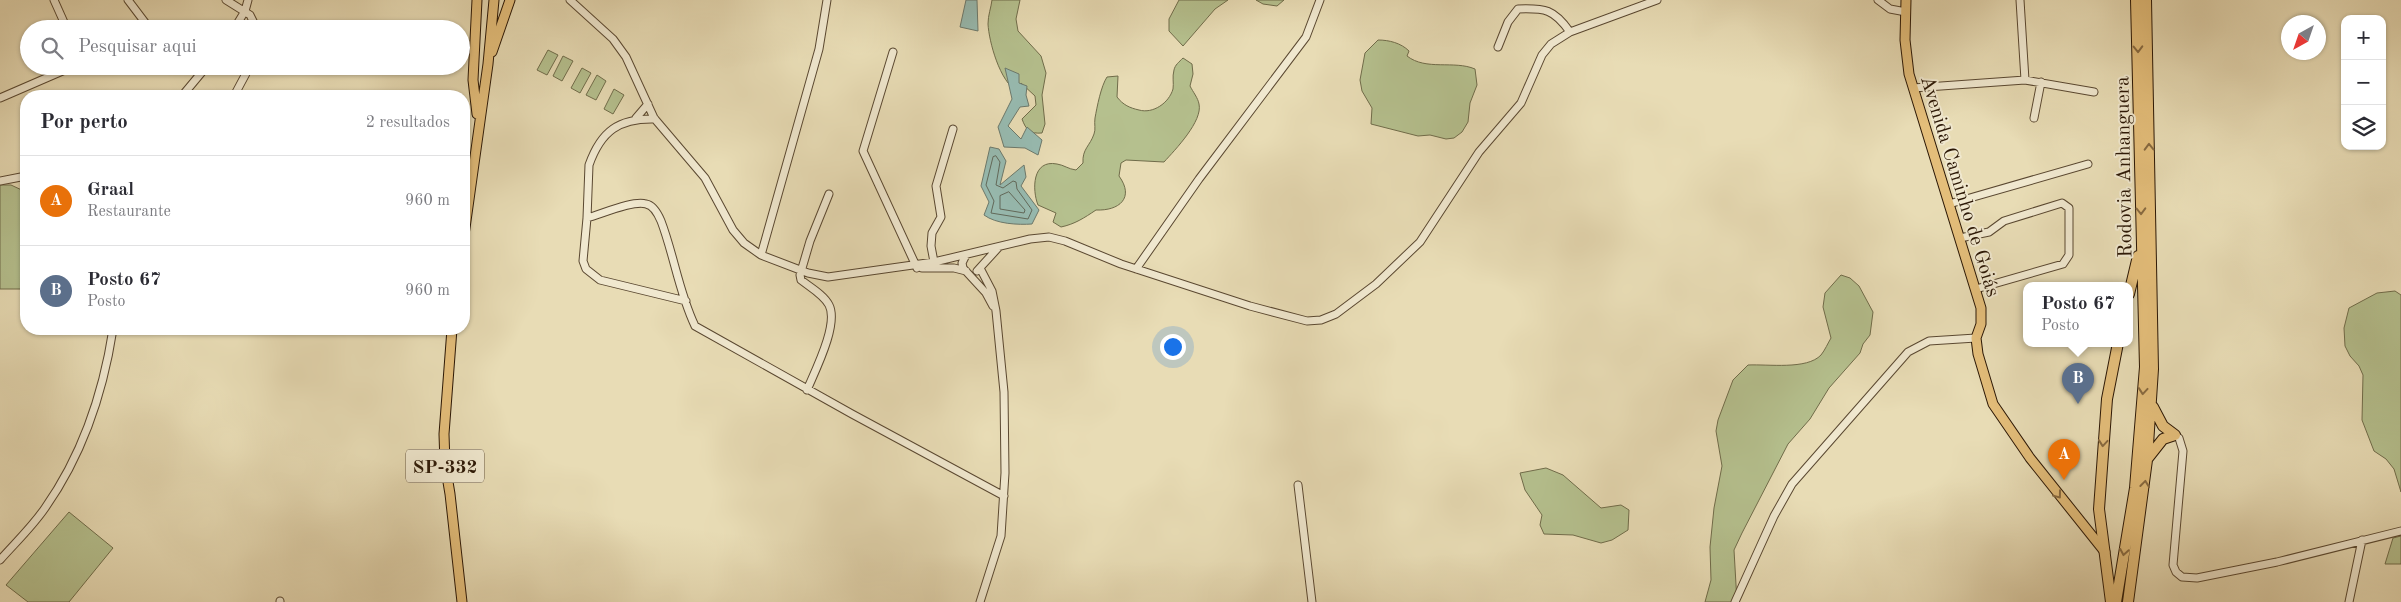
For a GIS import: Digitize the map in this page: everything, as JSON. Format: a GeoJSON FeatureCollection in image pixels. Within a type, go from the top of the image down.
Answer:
{"type":"FeatureCollection","features":[{"type":"Feature","properties":{"kind":"highway","name":"Rodovia Anhanguera"},"geometry":{"type":"LineString","coordinates":[[2116,602],[2135,488],[2145,367],[2136,0]]}},
{"type":"Feature","properties":{"kind":"highway","name":"Rodovia Anhanguera"},"geometry":{"type":"LineString","coordinates":[[2128,602],[2147,460],[2152,405],[2153,359],[2146,0]]}},
{"type":"Feature","properties":{"kind":"highway"},"geometry":{"type":"LineString","coordinates":[[2132,282],[2142,240]]}},
{"type":"Feature","properties":{"kind":"highway"},"geometry":{"type":"LineString","coordinates":[[2111,602],[2105,552],[2099,525],[2107,399],[2117,347]]}},
{"type":"Feature","properties":{"kind":"highway"},"geometry":{"type":"LineString","coordinates":[[2152,405],[2163,426],[2175,435]]}},
{"type":"Feature","properties":{"kind":"highway"},"geometry":{"type":"LineString","coordinates":[[2147,460],[2163,439],[2175,435]]}},
{"type":"Feature","properties":{"kind":"main road"},"geometry":{"type":"LineString","coordinates":[[477,0],[473,80],[478,126]]}},
{"type":"Feature","properties":{"kind":"main road"},"geometry":{"type":"LineString","coordinates":[[470,188],[488,64],[494,0]]}},
{"type":"Feature","properties":{"kind":"main road"},"geometry":{"type":"LineString","coordinates":[[488,64],[510,0]]}},
{"type":"Feature","properties":{"kind":"main road","name":"Avenida Caminho de Goiás"},"geometry":{"type":"LineString","coordinates":[[1906,0],[1906,62],[1981,308],[1981,324],[1976,338],[1978,354],[1993,404],[2018,442],[2105,552]]}},
{"type":"Feature","properties":{"kind":"main road","name":"SP-332"},"geometry":{"type":"LineString","coordinates":[[452,335],[444,434],[445,464],[462,602]]}},
{"type":"Feature","properties":{"kind":"street"},"geometry":{"type":"LineString","coordinates":[[54,0],[64,20]]}},
{"type":"Feature","properties":{"kind":"street"},"geometry":{"type":"LineString","coordinates":[[128,0],[143,20]]}},
{"type":"Feature","properties":{"kind":"street"},"geometry":{"type":"LineString","coordinates":[[226,0],[245,11],[252,20]]}},
{"type":"Feature","properties":{"kind":"street"},"geometry":{"type":"LineString","coordinates":[[240,20],[245,11],[248,0]]}},
{"type":"Feature","properties":{"kind":"street"},"geometry":{"type":"LineString","coordinates":[[570,0],[613,39],[626,57],[655,119],[705,178],[733,230],[744,243],[761,255],[801,270],[828,276],[917,267],[954,268],[976,272],[998,248]]}},
{"type":"Feature","properties":{"kind":"street"},"geometry":{"type":"LineString","coordinates":[[761,255],[819,50],[828,0]]}},
{"type":"Feature","properties":{"kind":"street"},"geometry":{"type":"LineString","coordinates":[[1136,268],[1199,179],[1306,37],[1320,0]]}},
{"type":"Feature","properties":{"kind":"street"},"geometry":{"type":"LineString","coordinates":[[917,267],[1030,239],[1049,237],[1250,306],[1292,318],[1321,320],[1336,314],[1376,284],[1420,242],[1478,152],[1521,102],[1542,55],[1551,44],[1570,32],[1657,0]]}},
{"type":"Feature","properties":{"kind":"street"},"geometry":{"type":"LineString","coordinates":[[1878,0],[1890,9],[1906,12]]}},
{"type":"Feature","properties":{"kind":"street"},"geometry":{"type":"LineString","coordinates":[[2020,0],[2025,80]]}},
{"type":"Feature","properties":{"kind":"street"},"geometry":{"type":"LineString","coordinates":[[1498,47],[1508,22],[1518,9],[1538,8],[1556,14],[1570,32]]}},
{"type":"Feature","properties":{"kind":"street"},"geometry":{"type":"LineString","coordinates":[[893,52],[863,151],[917,267]]}},
{"type":"Feature","properties":{"kind":"street"},"geometry":{"type":"LineString","coordinates":[[0,98],[53,75]]}},
{"type":"Feature","properties":{"kind":"street"},"geometry":{"type":"LineString","coordinates":[[187,90],[199,75]]}},
{"type":"Feature","properties":{"kind":"street"},"geometry":{"type":"LineString","coordinates":[[237,90],[245,75]]}},
{"type":"Feature","properties":{"kind":"street"},"geometry":{"type":"LineString","coordinates":[[1913,88],[2025,80],[2094,92]]}},
{"type":"Feature","properties":{"kind":"street"},"geometry":{"type":"LineString","coordinates":[[2034,118],[2041,82]]}},
{"type":"Feature","properties":{"kind":"street"},"geometry":{"type":"LineString","coordinates":[[636,118],[648,104]]}},
{"type":"Feature","properties":{"kind":"street"},"geometry":{"type":"LineString","coordinates":[[655,119],[636,118],[615,126],[606,133],[591,158],[588,165],[587,218],[583,261],[586,269],[600,280],[686,301]]}},
{"type":"Feature","properties":{"kind":"street"},"geometry":{"type":"LineString","coordinates":[[934,262],[931,246],[932,233],[940,217],[936,186],[953,129]]}},
{"type":"Feature","properties":{"kind":"street"},"geometry":{"type":"LineString","coordinates":[[1949,204],[2088,164]]}},
{"type":"Feature","properties":{"kind":"street"},"geometry":{"type":"LineString","coordinates":[[0,181],[20,177]]}},
{"type":"Feature","properties":{"kind":"street"},"geometry":{"type":"LineString","coordinates":[[807,390],[830,330],[832,314],[826,300],[801,280],[801,270],[829,194]]}},
{"type":"Feature","properties":{"kind":"street"},"geometry":{"type":"LineString","coordinates":[[1960,238],[1989,232],[2004,221],[2062,203],[2069,208],[2069,255],[2063,264],[1976,289]]}},
{"type":"Feature","properties":{"kind":"street"},"geometry":{"type":"LineString","coordinates":[[587,218],[637,204],[648,204],[655,210],[660,220],[695,326],[807,390],[1004,496]]}},
{"type":"Feature","properties":{"kind":"street"},"geometry":{"type":"LineString","coordinates":[[968,255],[977,255],[981,260],[981,267],[992,290],[996,311],[1004,392],[1004,496],[1001,536],[980,602]]}},
{"type":"Feature","properties":{"kind":"street"},"geometry":{"type":"LineString","coordinates":[[968,255],[962,263],[986,293],[996,311]]}},
{"type":"Feature","properties":{"kind":"street"},"geometry":{"type":"LineString","coordinates":[[0,560],[44,509],[70,468],[98,403],[112,335]]}},
{"type":"Feature","properties":{"kind":"street"},"geometry":{"type":"LineString","coordinates":[[1735,602],[1774,516],[1792,484],[1908,352],[1929,341],[1976,338]]}},
{"type":"Feature","properties":{"kind":"street"},"geometry":{"type":"LineString","coordinates":[[2175,435],[2181,443],[2182,461],[2172,565],[2182,577],[2197,578],[2233,571],[2401,531]]}},
{"type":"Feature","properties":{"kind":"street"},"geometry":{"type":"LineString","coordinates":[[1298,485],[1312,602]]}},
{"type":"Feature","properties":{"kind":"street"},"geometry":{"type":"LineString","coordinates":[[2349,602],[2362,540]]}},
{"type":"Feature","properties":{"kind":"green space"},"geometry":{"type":"Polygon","coordinates":[[[992,0],[1020,0],[1016,19],[1018,31],[1041,56],[1046,73],[1042,95],[1045,124],[1042,133],[1034,133],[1029,130],[1022,119],[1036,105],[1035,96],[1021,83],[1017,91],[1011,86],[1005,79],[996,61],[988,24],[992,0]]]}},
{"type":"Feature","properties":{"kind":"green space"},"geometry":{"type":"Polygon","coordinates":[[[1179,0],[1228,0],[1215,9],[1183,46],[1169,31],[1169,19],[1179,0]]]}},
{"type":"Feature","properties":{"kind":"green space"},"geometry":{"type":"Polygon","coordinates":[[[1256,0],[1284,0],[1277,6],[1263,4],[1256,0]]]}},
{"type":"Feature","properties":{"kind":"green space"},"geometry":{"type":"Polygon","coordinates":[[[1378,40],[1399,44],[1409,51],[1407,56],[1423,63],[1467,66],[1475,69],[1477,85],[1470,103],[1468,122],[1462,132],[1454,138],[1446,139],[1430,135],[1418,136],[1371,124],[1372,108],[1362,91],[1360,80],[1365,53],[1378,40]]]}},
{"type":"Feature","properties":{"kind":"green space"},"geometry":{"type":"Polygon","coordinates":[[[548,50],[558,55],[547,75],[537,70],[548,50]]]}},
{"type":"Feature","properties":{"kind":"green space"},"geometry":{"type":"Polygon","coordinates":[[[563,56],[573,61],[562,81],[553,76],[563,56]]]}},
{"type":"Feature","properties":{"kind":"green space"},"geometry":{"type":"Polygon","coordinates":[[[1183,58],[1192,64],[1193,74],[1190,86],[1197,97],[1199,111],[1193,127],[1181,143],[1164,162],[1126,160],[1121,163],[1119,176],[1124,184],[1125,197],[1118,205],[1104,210],[1096,210],[1066,226],[1061,227],[1053,222],[1056,213],[1038,205],[1036,199],[1035,184],[1038,171],[1043,166],[1049,164],[1076,170],[1083,163],[1085,151],[1095,132],[1098,103],[1107,77],[1118,76],[1117,97],[1124,104],[1144,111],[1155,109],[1164,103],[1171,94],[1175,68],[1183,58]]]}},
{"type":"Feature","properties":{"kind":"green space"},"geometry":{"type":"Polygon","coordinates":[[[582,68],[591,73],[580,93],[571,88],[582,68]]]}},
{"type":"Feature","properties":{"kind":"green space"},"geometry":{"type":"Polygon","coordinates":[[[597,75],[606,81],[596,100],[586,95],[597,75]]]}},
{"type":"Feature","properties":{"kind":"green space"},"geometry":{"type":"Polygon","coordinates":[[[614,89],[624,95],[613,114],[604,109],[614,89]]]}},
{"type":"Feature","properties":{"kind":"green space"},"geometry":{"type":"Polygon","coordinates":[[[0,185],[11,185],[20,189],[20,289],[0,289],[0,185]]]}},
{"type":"Feature","properties":{"kind":"green space"},"geometry":{"type":"Polygon","coordinates":[[[1841,275],[1850,278],[1859,286],[1873,312],[1870,335],[1863,344],[1860,353],[1829,388],[1810,419],[1788,444],[1742,533],[1734,550],[1737,602],[1705,602],[1711,580],[1710,547],[1714,508],[1722,466],[1716,431],[1718,420],[1733,380],[1748,365],[1806,363],[1815,360],[1821,355],[1831,338],[1823,307],[1825,293],[1841,275]]]}},
{"type":"Feature","properties":{"kind":"green space"},"geometry":{"type":"Polygon","coordinates":[[[2395,291],[2401,295],[2401,492],[2394,469],[2386,459],[2374,451],[2362,420],[2363,375],[2345,346],[2344,328],[2349,308],[2377,293],[2395,291]]]}},
{"type":"Feature","properties":{"kind":"green space"},"geometry":{"type":"Polygon","coordinates":[[[1546,468],[1563,475],[1601,508],[1621,505],[1629,510],[1628,530],[1612,540],[1601,543],[1573,535],[1544,534],[1540,525],[1542,515],[1525,490],[1520,473],[1546,468]]]}},
{"type":"Feature","properties":{"kind":"green space"},"geometry":{"type":"Polygon","coordinates":[[[69,512],[113,548],[69,602],[28,602],[6,585],[69,512]]]}},
{"type":"Feature","properties":{"kind":"green space"},"geometry":{"type":"Polygon","coordinates":[[[2401,536],[2401,564],[2385,564],[2393,538],[2401,536]]]}},
{"type":"Feature","properties":{"kind":"water"},"geometry":{"type":"Polygon","coordinates":[[[966,0],[977,0],[978,31],[960,27],[966,0]]]}},
{"type":"Feature","properties":{"kind":"water"},"geometry":{"type":"Polygon","coordinates":[[[1005,68],[1019,74],[1019,83],[1027,86],[1026,95],[1029,106],[1020,107],[1008,126],[1021,139],[1027,127],[1042,140],[1038,155],[1025,148],[1004,147],[998,127],[1012,99],[1005,68]]]}},
{"type":"Feature","properties":{"kind":"water"},"geometry":{"type":"Polygon","coordinates":[[[990,147],[999,149],[1006,161],[1000,185],[1024,165],[1026,177],[1021,186],[1039,210],[1032,224],[1001,222],[984,215],[989,202],[981,186],[990,147]]]}},
{"type":"Feature","properties":{"kind":"place","name":"Posto 67"},"geometry":{"type":"Point","coordinates":[2078,404]}},
{"type":"Feature","properties":{"kind":"place","name":"Graal"},"geometry":{"type":"Point","coordinates":[2064,480]}}]}
